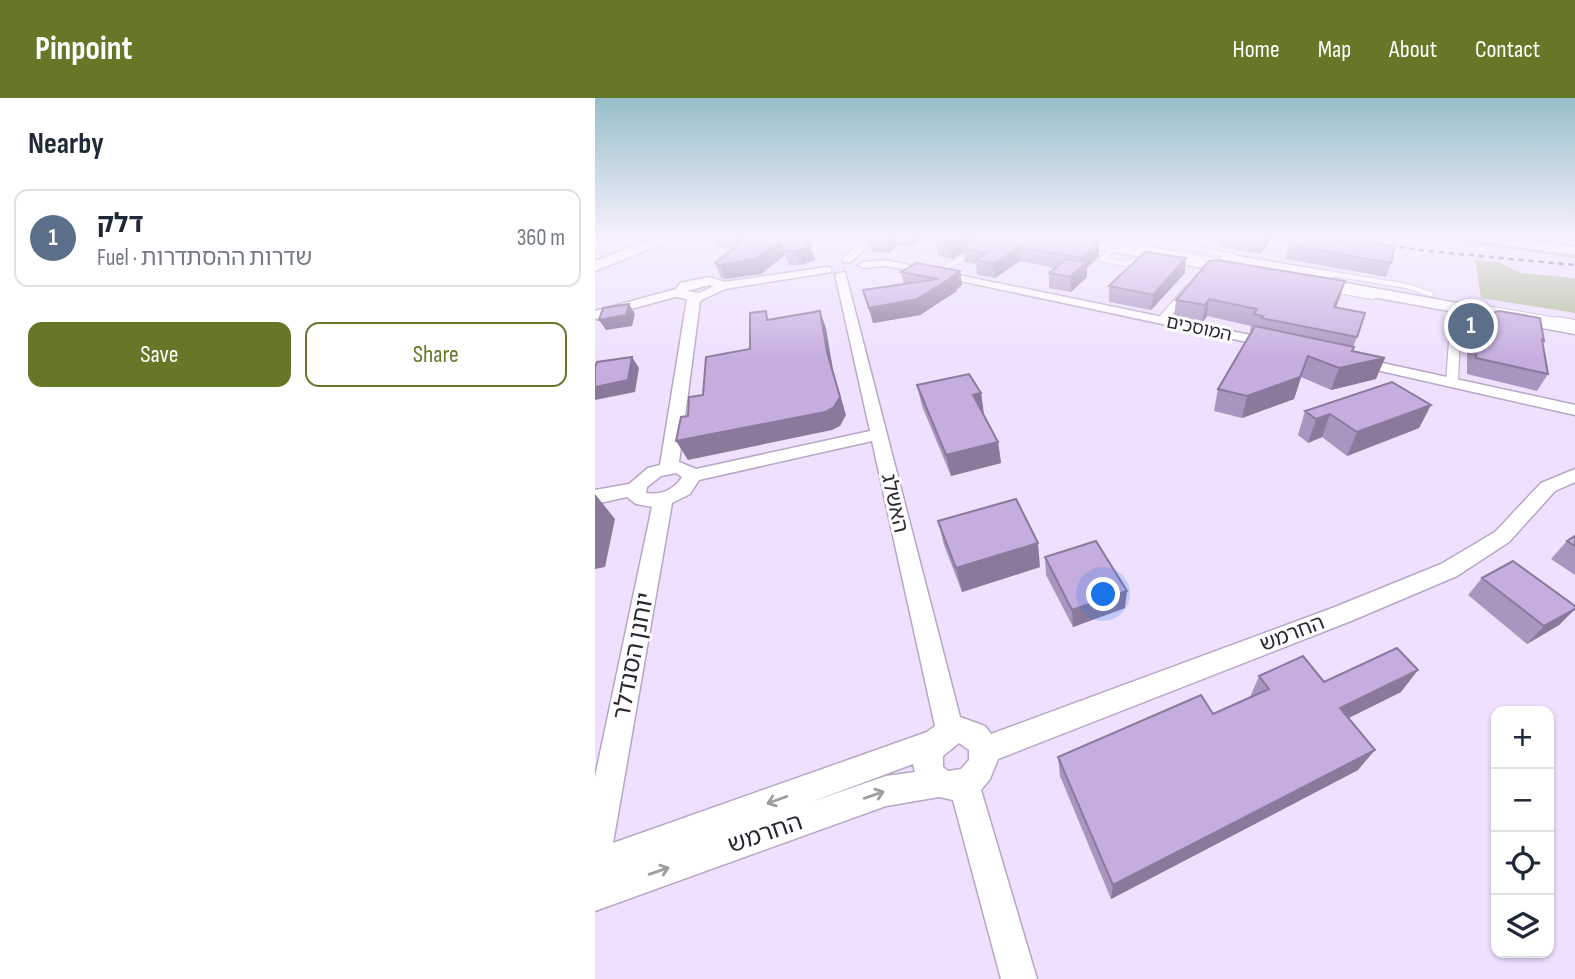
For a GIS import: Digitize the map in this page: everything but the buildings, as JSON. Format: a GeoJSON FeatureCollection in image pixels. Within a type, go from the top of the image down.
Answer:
{"type":"FeatureCollection","features":[{"type":"Feature","properties":{"kind":"highway"},"geometry":{"type":"LineString","coordinates":[[1276,277],[1575,329]]}},
{"type":"Feature","properties":{"kind":"highway"},"geometry":{"type":"LineString","coordinates":[[1312,277],[1429,300],[1575,321]]}},
{"type":"Feature","properties":{"kind":"street"},"geometry":{"type":"LineString","coordinates":[[709,277],[721,286]]}},
{"type":"Feature","properties":{"kind":"street"},"geometry":{"type":"LineString","coordinates":[[669,468],[686,295],[690,284],[709,277]]}},
{"type":"Feature","properties":{"kind":"street"},"geometry":{"type":"LineString","coordinates":[[595,315],[686,295],[713,293],[721,286],[779,277]]}},
{"type":"Feature","properties":{"kind":"street","name":"האשלג"},"geometry":{"type":"LineString","coordinates":[[840,277],[879,434],[942,738]]}},
{"type":"Feature","properties":{"kind":"street","name":"המוסכים"},"geometry":{"type":"LineString","coordinates":[[956,277],[1294,348]]}},
{"type":"Feature","properties":{"kind":"street"},"geometry":{"type":"LineString","coordinates":[[1162,320],[1198,277]]}},
{"type":"Feature","properties":{"kind":"street"},"geometry":{"type":"LineString","coordinates":[[1452,382],[1455,316]]}},
{"type":"Feature","properties":{"kind":"street"},"geometry":{"type":"LineString","coordinates":[[1346,359],[1575,410]]}},
{"type":"Feature","properties":{"kind":"street"},"geometry":{"type":"LineString","coordinates":[[692,476],[879,434]]}},
{"type":"Feature","properties":{"kind":"street"},"geometry":{"type":"LineString","coordinates":[[595,497],[635,489],[647,475],[669,468],[687,470],[692,476]]}},
{"type":"Feature","properties":{"kind":"street","name":"החרמש"},"geometry":{"type":"LineString","coordinates":[[985,750],[1343,614],[1449,569],[1502,537],[1549,487],[1575,475]]}},
{"type":"Feature","properties":{"kind":"street"},"geometry":{"type":"LineString","coordinates":[[635,489],[636,496],[644,500],[663,499],[682,491],[692,476]]}},
{"type":"Feature","properties":{"kind":"street","name":"יוחנן הסנדלר"},"geometry":{"type":"LineString","coordinates":[[595,854],[663,499]]}},
{"type":"Feature","properties":{"kind":"street"},"geometry":{"type":"LineString","coordinates":[[951,784],[982,766],[985,750],[976,736],[968,731],[942,738],[927,761],[928,769],[951,784],[1019,979]]}},
{"type":"Feature","properties":{"kind":"street","name":"החרמש"},"geometry":{"type":"LineString","coordinates":[[595,866],[942,738]]}},
{"type":"Feature","properties":{"kind":"street","name":"החרמש"},"geometry":{"type":"LineString","coordinates":[[595,894],[886,791],[951,784]]}},
{"type":"Feature","properties":{"kind":"lane"},"geometry":{"type":"LineString","coordinates":[[1317,277],[1575,321]]}},
{"type":"Feature","properties":{"kind":"lane"},"geometry":{"type":"LineString","coordinates":[[1355,277],[1406,286],[1455,316],[1486,324]]}},
{"type":"Feature","properties":{"kind":"lane"},"geometry":{"type":"LineString","coordinates":[[1299,284],[1429,300]]}},
{"type":"Feature","properties":{"kind":"lane"},"geometry":{"type":"LineString","coordinates":[[1409,299],[1429,300]]}},
{"type":"Feature","properties":{"kind":"lane"},"geometry":{"type":"LineString","coordinates":[[1455,316],[1531,325],[1546,324]]}},
{"type":"Feature","properties":{"kind":"green space"},"geometry":{"type":"Polygon","coordinates":[[[1478,277],[1575,278],[1575,313],[1481,298],[1478,277]]]}},
{"type":"Feature","properties":{"kind":"place","name":"דלק"},"geometry":{"type":"Point","coordinates":[1471,326]}}]}
